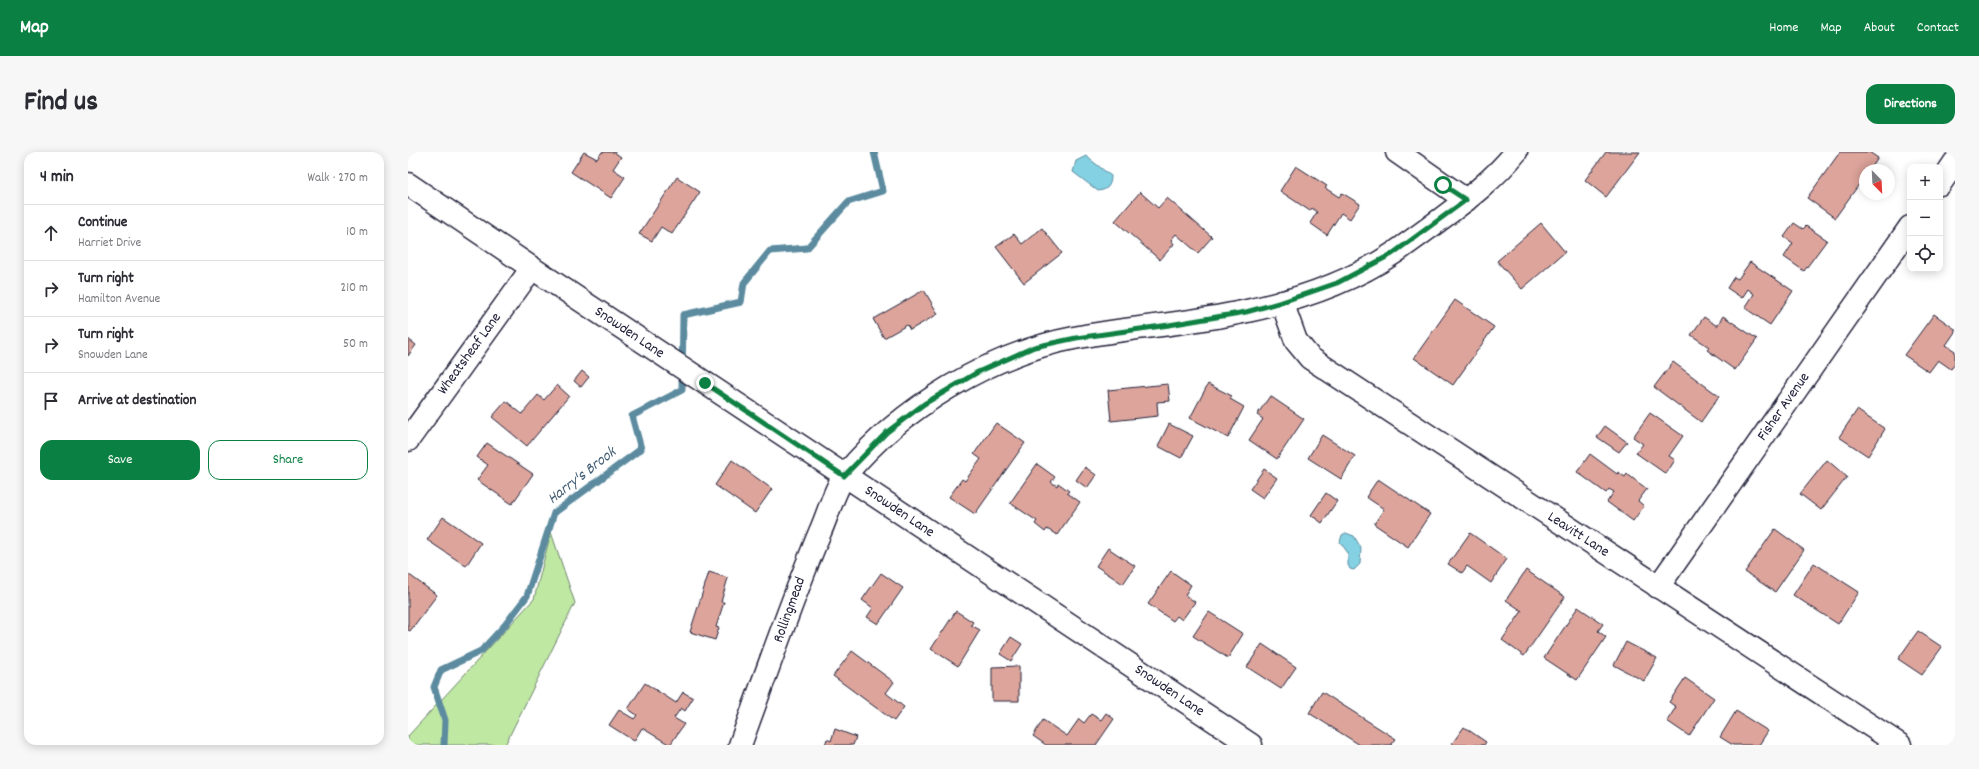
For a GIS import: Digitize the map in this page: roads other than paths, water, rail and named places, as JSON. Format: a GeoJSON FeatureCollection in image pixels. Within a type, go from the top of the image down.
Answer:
{"type":"FeatureCollection","features":[{"type":"Feature","properties":{"kind":"street"},"geometry":{"type":"LineString","coordinates":[[1396,152],[1466,200]]}},
{"type":"Feature","properties":{"kind":"street"},"geometry":{"type":"LineString","coordinates":[[844,476],[887,432],[924,404],[978,372],[1034,347],[1076,338],[1169,325],[1246,312],[1282,302],[1337,283],[1392,254],[1466,200],[1506,165],[1516,152]]}},
{"type":"Feature","properties":{"kind":"street"},"geometry":{"type":"LineString","coordinates":[[1943,180],[1955,162]]}},
{"type":"Feature","properties":{"kind":"street","name":"Snowden Lane"},"geometry":{"type":"LineString","coordinates":[[408,184],[844,476],[1251,745]]}},
{"type":"Feature","properties":{"kind":"street","name":"Fisher Avenue"},"geometry":{"type":"LineString","coordinates":[[1658,587],[1907,231]]}},
{"type":"Feature","properties":{"kind":"street","name":"Wheatsheaf Lane"},"geometry":{"type":"LineString","coordinates":[[408,440],[532,268]]}},
{"type":"Feature","properties":{"kind":"street","name":"Leavitt Lane"},"geometry":{"type":"LineString","coordinates":[[1282,302],[1296,341],[1310,358],[1900,745]]}},
{"type":"Feature","properties":{"kind":"street","name":"Rollingmead"},"geometry":{"type":"LineString","coordinates":[[740,745],[809,559],[844,476]]}},
{"type":"Feature","properties":{"kind":"water"},"geometry":{"type":"Polygon","coordinates":[[[1086,156],[1111,176],[1109,185],[1104,190],[1098,191],[1073,172],[1076,161],[1086,156]]]}},
{"type":"Feature","properties":{"kind":"water"},"geometry":{"type":"Polygon","coordinates":[[[1346,533],[1354,536],[1361,548],[1360,564],[1354,570],[1350,569],[1348,565],[1348,553],[1340,542],[1342,535],[1346,533]]]}},
{"type":"Feature","properties":{"kind":"waterway","name":"Harry's Brook"},"geometry":{"type":"LineString","coordinates":[[444,745],[445,720],[434,687],[441,670],[481,651],[505,625],[527,596],[554,513],[641,449],[632,416],[682,390],[683,315],[741,302],[744,283],[770,251],[807,248],[848,202],[883,191],[874,152]]}}]}
